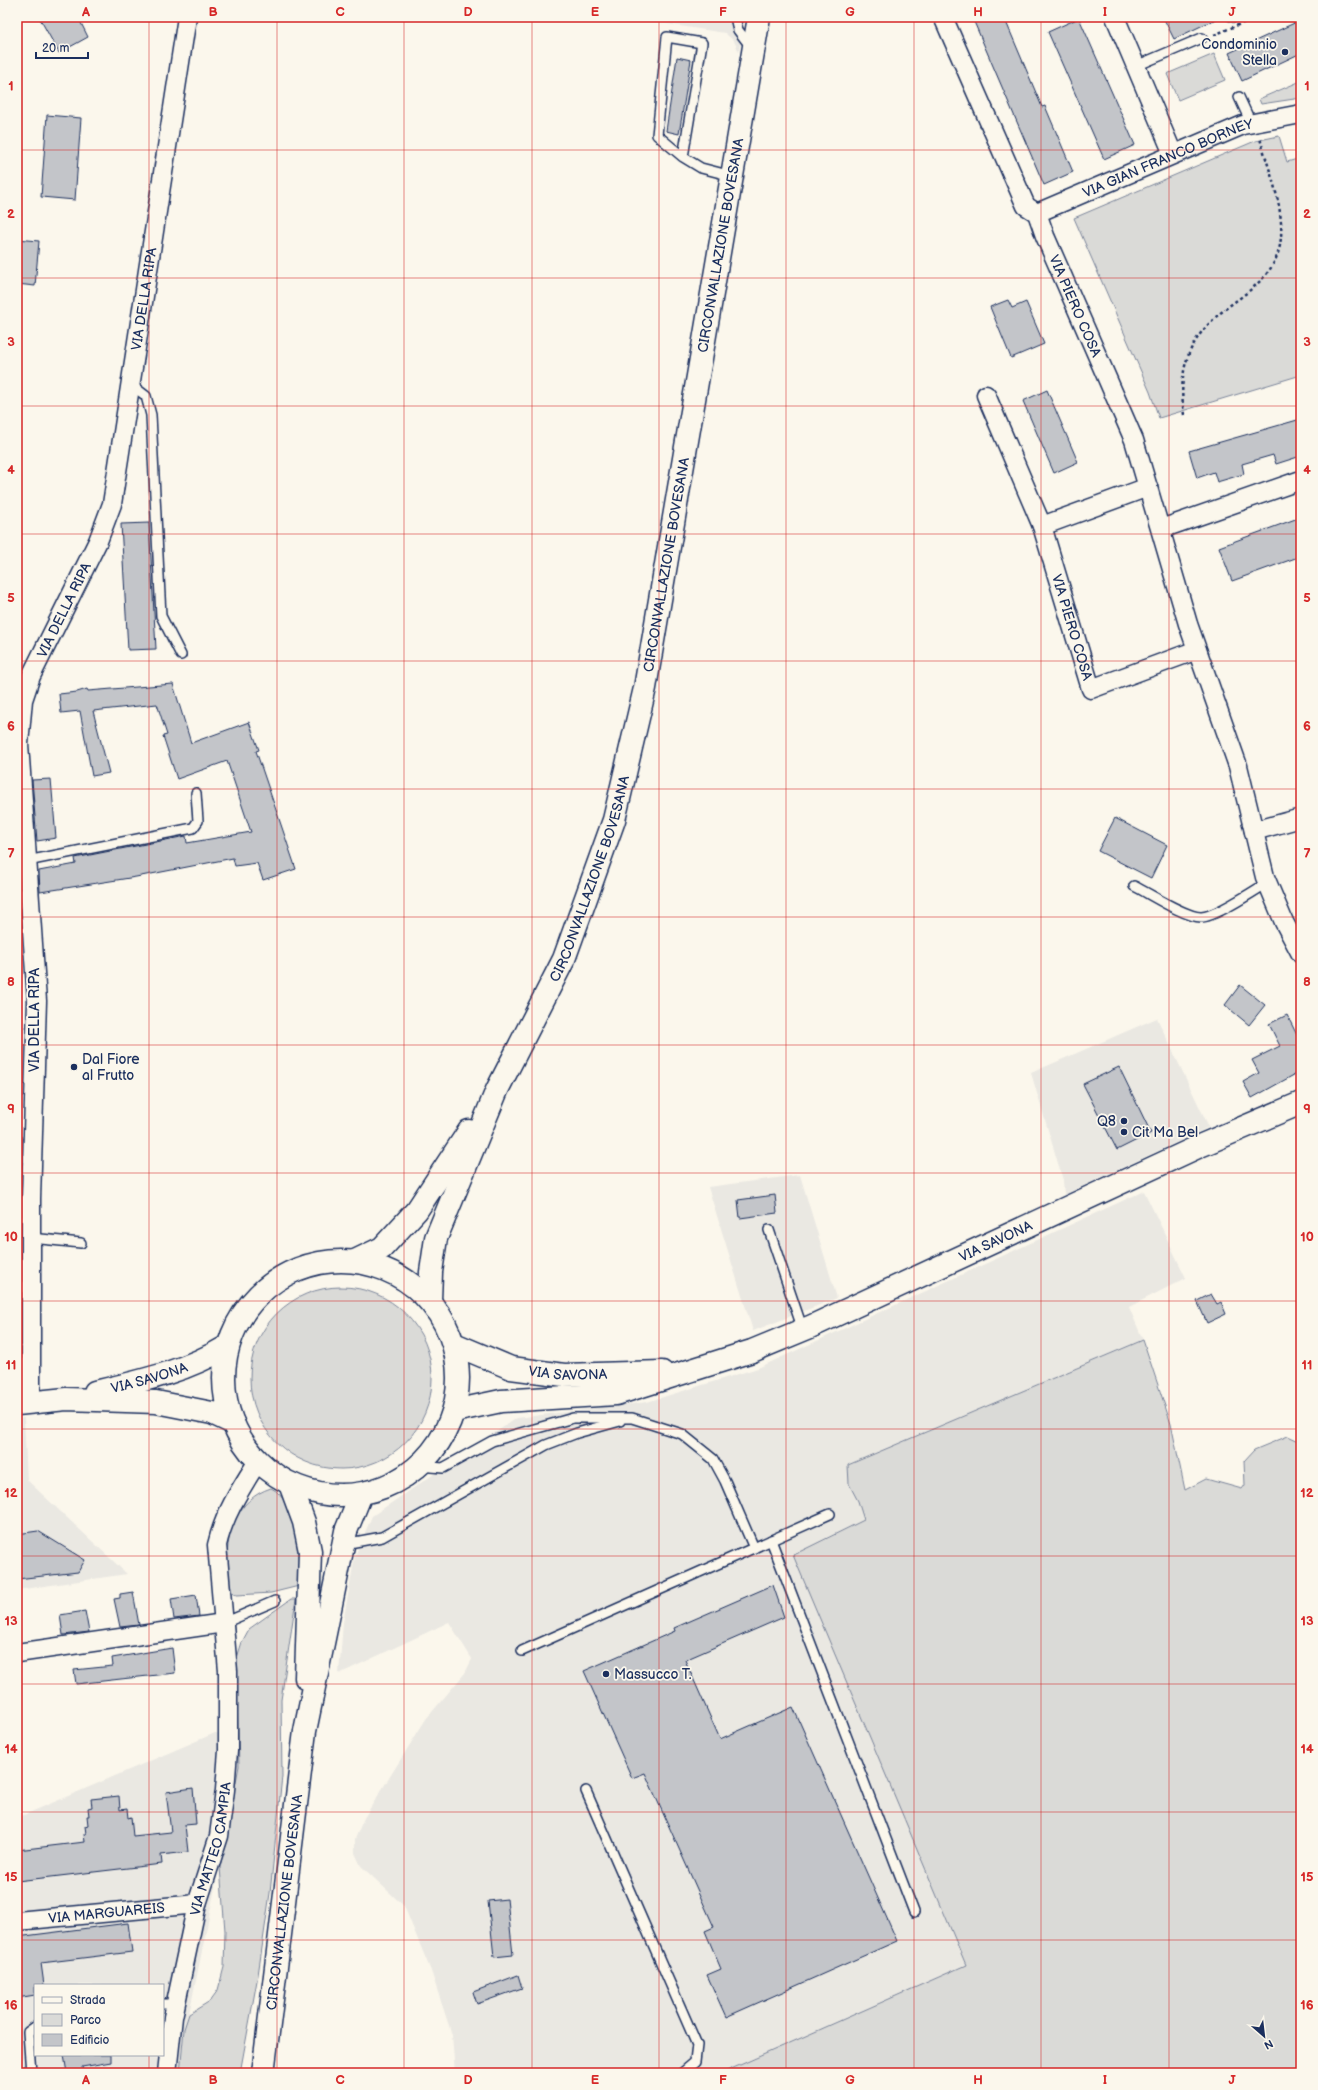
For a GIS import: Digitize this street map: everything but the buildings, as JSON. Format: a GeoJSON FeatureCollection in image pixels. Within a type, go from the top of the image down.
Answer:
{"type":"FeatureCollection","features":[{"type":"Feature","properties":{"kind":"main road","name":"CIRCONVALLAZIONE BOVESANA"},"geometry":{"type":"LineString","coordinates":[[430,1301],[431,1272],[436,1238],[496,1090],[564,959],[614,820],[645,688],[759,17]]}},
{"type":"Feature","properties":{"kind":"main road","name":"CIRCONVALLAZIONE BOVESANA"},"geometry":{"type":"LineString","coordinates":[[355,1261],[382,1248],[417,1210],[496,1090]]}},
{"type":"Feature","properties":{"kind":"main road","name":"VIA SAVONA"},"geometry":{"type":"LineString","coordinates":[[454,1411],[501,1401],[616,1394],[752,1351],[803,1330],[1202,1145],[1301,1103]]}},
{"type":"Feature","properties":{"kind":"main road"},"geometry":{"type":"LineString","coordinates":[[355,1261],[383,1268],[409,1281],[430,1301],[444,1321],[454,1344],[458,1366],[458,1389],[454,1411],[440,1441],[419,1466],[392,1484],[361,1494],[324,1494],[290,1484],[273,1474],[258,1461],[244,1444],[233,1423],[225,1398],[224,1372],[228,1346],[237,1325],[249,1306],[270,1285],[296,1270],[303,1268],[325,1262],[355,1261]]}},
{"type":"Feature","properties":{"kind":"main road","name":"VIA SAVONA"},"geometry":{"type":"LineString","coordinates":[[454,1344],[511,1368],[564,1375],[687,1372]]}},
{"type":"Feature","properties":{"kind":"main road","name":"VIA SAVONA"},"geometry":{"type":"LineString","coordinates":[[66,1399],[178,1371],[206,1359],[228,1346]]}},
{"type":"Feature","properties":{"kind":"main road","name":"VIA SAVONA"},"geometry":{"type":"LineString","coordinates":[[24,1403],[66,1399],[156,1402],[212,1413],[233,1423]]}},
{"type":"Feature","properties":{"kind":"main road","name":"CIRCONVALLAZIONE BOVESANA"},"geometry":{"type":"LineString","coordinates":[[263,2073],[317,1624],[310,1551],[304,1522],[290,1484]]}},
{"type":"Feature","properties":{"kind":"main road","name":"CIRCONVALLAZIONE BOVESANA"},"geometry":{"type":"LineString","coordinates":[[317,1624],[344,1544],[346,1531],[361,1494]]}},
{"type":"Feature","properties":{"kind":"street","name":"VIA DELLA RIPA"},"geometry":{"type":"LineString","coordinates":[[24,1403],[31,1238],[36,1002],[19,744],[23,700],[31,676],[98,540],[112,504],[187,17]]}},
{"type":"Feature","properties":{"kind":"street"},"geometry":{"type":"LineString","coordinates":[[943,17],[1026,206],[1037,213]]}},
{"type":"Feature","properties":{"kind":"street"},"geometry":{"type":"LineString","coordinates":[[1115,17],[1173,154]]}},
{"type":"Feature","properties":{"kind":"street","name":"VIA GIAN FRANCO BORNEY"},"geometry":{"type":"LineString","coordinates":[[1037,213],[1173,154],[1253,123],[1301,114]]}},
{"type":"Feature","properties":{"kind":"street","name":"VIA PIERO COSA"},"geometry":{"type":"LineString","coordinates":[[1037,213],[1045,236],[1134,440],[1197,650],[1238,766],[1267,883],[1284,922],[1301,954]]}},
{"type":"Feature","properties":{"kind":"street","name":"VIA PIERO COSA"},"geometry":{"type":"LineString","coordinates":[[986,395],[1042,526],[1091,689],[1197,650]]}},
{"type":"Feature","properties":{"kind":"street"},"geometry":{"type":"LineString","coordinates":[[1161,529],[1301,480]]}},
{"type":"Feature","properties":{"kind":"street"},"geometry":{"type":"LineString","coordinates":[[1042,526],[1148,487]]}},
{"type":"Feature","properties":{"kind":"street"},"geometry":{"type":"LineString","coordinates":[[1254,831],[1301,818]]}},
{"type":"Feature","properties":{"kind":"street","name":"VIA MATTEO CAMPIA"},"geometry":{"type":"LineString","coordinates":[[167,2073],[169,2004],[197,1904],[219,1836],[228,1751],[228,1671],[217,1545],[222,1526],[239,1490],[258,1461]]}},
{"type":"Feature","properties":{"kind":"street"},"geometry":{"type":"LineString","coordinates":[[17,1653],[224,1623]]}},
{"type":"Feature","properties":{"kind":"street","name":"VIA MARGUAREIS"},"geometry":{"type":"LineString","coordinates":[[17,1921],[197,1904]]}},
{"type":"Feature","properties":{"kind":"lane"},"geometry":{"type":"LineString","coordinates":[[735,17],[738,30],[753,50]]}},
{"type":"Feature","properties":{"kind":"lane"},"geometry":{"type":"LineString","coordinates":[[683,157],[702,43],[667,37],[657,135],[683,157],[701,168],[732,176]]}},
{"type":"Feature","properties":{"kind":"lane"},"geometry":{"type":"LineString","coordinates":[[1136,66],[1202,38]]}},
{"type":"Feature","properties":{"kind":"lane"},"geometry":{"type":"LineString","coordinates":[[1239,97],[1253,123]]}},
{"type":"Feature","properties":{"kind":"lane"},"geometry":{"type":"LineString","coordinates":[[130,383],[146,396],[151,415],[162,616],[181,655]]}},
{"type":"Feature","properties":{"kind":"lane"},"geometry":{"type":"LineString","coordinates":[[27,861],[194,828],[198,820],[196,793]]}},
{"type":"Feature","properties":{"kind":"lane"},"geometry":{"type":"LineString","coordinates":[[1134,886],[1192,916],[1203,917],[1231,904],[1267,883]]}},
{"type":"Feature","properties":{"kind":"lane"},"geometry":{"type":"LineString","coordinates":[[769,1230],[803,1330]]}},
{"type":"Feature","properties":{"kind":"lane"},"geometry":{"type":"LineString","coordinates":[[31,1238],[81,1243]]}},
{"type":"Feature","properties":{"kind":"lane"},"geometry":{"type":"LineString","coordinates":[[419,1466],[443,1468],[492,1441],[573,1418],[632,1418],[682,1434],[713,1459],[727,1486],[754,1548]]}},
{"type":"Feature","properties":{"kind":"lane"},"geometry":{"type":"LineString","coordinates":[[344,1544],[382,1537],[546,1445],[576,1433],[632,1418]]}},
{"type":"Feature","properties":{"kind":"lane"},"geometry":{"type":"LineString","coordinates":[[522,1651],[830,1514]]}},
{"type":"Feature","properties":{"kind":"lane"},"geometry":{"type":"LineString","coordinates":[[771,1540],[914,1912]]}},
{"type":"Feature","properties":{"kind":"lane"},"geometry":{"type":"LineString","coordinates":[[224,1623],[275,1601]]}},
{"type":"Feature","properties":{"kind":"lane"},"geometry":{"type":"LineString","coordinates":[[586,1790],[697,2045],[695,2062],[682,2073]]}},
{"type":"Feature","properties":{"kind":"lane"},"geometry":{"type":"LineString","coordinates":[[31,2073],[28,2032],[34,2028]]}},
{"type":"Feature","properties":{"kind":"path"},"geometry":{"type":"LineString","coordinates":[[1202,38],[1220,33],[1257,17]]}},
{"type":"Feature","properties":{"kind":"path"},"geometry":{"type":"LineString","coordinates":[[1184,415],[1181,381],[1185,362],[1191,347],[1203,328],[1224,310],[1249,292],[1263,279],[1272,266],[1280,246],[1282,228],[1280,208],[1253,123]]}},
{"type":"Feature","properties":{"kind":"shaded area"},"geometry":{"type":"Polygon","coordinates":[[[649,17],[744,17],[739,52],[734,41],[725,33],[654,22],[649,17]]]}},
{"type":"Feature","properties":{"kind":"shaded area"},"geometry":{"type":"Polygon","coordinates":[[[1157,1018],[1209,1127],[1064,1195],[1063,1180],[1031,1073],[1157,1018]]]}},
{"type":"Feature","properties":{"kind":"shaded area"},"geometry":{"type":"Polygon","coordinates":[[[800,1175],[837,1298],[753,1331],[708,1187],[800,1175]]]}},
{"type":"Feature","properties":{"kind":"shaded area"},"geometry":{"type":"Polygon","coordinates":[[[1144,1191],[1186,1278],[1129,1307],[1143,1340],[848,1465],[849,1484],[858,1501],[865,1520],[794,1555],[966,1965],[722,2073],[455,2073],[452,2035],[431,1971],[404,1906],[361,1866],[355,1853],[355,1839],[364,1818],[426,1719],[465,1673],[472,1659],[449,1622],[339,1674],[343,1623],[355,1556],[372,1516],[517,1418],[647,1402],[758,1368],[1144,1191]]]}},
{"type":"Feature","properties":{"kind":"shaded area"},"geometry":{"type":"Polygon","coordinates":[[[24,1418],[27,1480],[127,1574],[17,1590],[17,1419],[24,1418]]]}},
{"type":"Feature","properties":{"kind":"shaded area"},"geometry":{"type":"Polygon","coordinates":[[[215,1733],[239,1733],[239,1766],[189,2014],[184,2029],[180,2073],[17,2073],[17,1818],[215,1733]]]}},
{"type":"Feature","properties":{"kind":"green space"},"geometry":{"type":"Polygon","coordinates":[[[1220,17],[1248,17],[1233,23],[1220,17]]]}},
{"type":"Feature","properties":{"kind":"green space"},"geometry":{"type":"Polygon","coordinates":[[[1214,54],[1225,80],[1178,100],[1167,74],[1214,54]]]}},
{"type":"Feature","properties":{"kind":"green space"},"geometry":{"type":"Polygon","coordinates":[[[1301,81],[1301,98],[1261,104],[1259,99],[1301,81]]]}},
{"type":"Feature","properties":{"kind":"green space"},"geometry":{"type":"Polygon","coordinates":[[[1279,136],[1287,162],[1301,158],[1301,375],[1159,418],[1150,392],[1074,218],[1255,141],[1279,136]]]}},
{"type":"Feature","properties":{"kind":"green space"},"geometry":{"type":"Polygon","coordinates":[[[332,1287],[350,1287],[376,1294],[392,1302],[411,1320],[417,1327],[425,1343],[432,1369],[432,1387],[425,1413],[417,1429],[399,1448],[392,1454],[367,1465],[350,1469],[332,1469],[306,1462],[290,1454],[265,1429],[257,1413],[252,1396],[250,1387],[250,1369],[257,1343],[265,1327],[290,1302],[306,1294],[323,1289],[332,1287]]]}},
{"type":"Feature","properties":{"kind":"green space"},"geometry":{"type":"Polygon","coordinates":[[[1143,1340],[1171,1424],[1185,1490],[1206,1479],[1242,1489],[1245,1485],[1244,1461],[1254,1450],[1288,1436],[1301,1442],[1301,2073],[722,2073],[966,1965],[793,1555],[864,1520],[858,1501],[849,1484],[848,1465],[1143,1340]]]}},
{"type":"Feature","properties":{"kind":"green space"},"geometry":{"type":"Polygon","coordinates":[[[271,1488],[279,1494],[286,1504],[291,1517],[295,1532],[299,1562],[299,1586],[271,1593],[233,1594],[229,1582],[227,1557],[228,1544],[235,1520],[249,1501],[259,1493],[271,1488]]]}},
{"type":"Feature","properties":{"kind":"green space"},"geometry":{"type":"Polygon","coordinates":[[[291,1599],[296,1599],[281,1700],[282,1776],[270,1893],[258,1975],[240,2073],[180,2073],[184,2029],[189,2014],[210,2001],[218,1990],[224,1967],[225,1931],[220,1867],[239,1766],[236,1661],[242,1642],[249,1629],[291,1599]]]}},
{"type":"Feature","properties":{"kind":"place","name":"Condominio Stella"},"geometry":{"type":"Point","coordinates":[1285,52]}},
{"type":"Feature","properties":{"kind":"place","name":"Dal Fiore al Frutto"},"geometry":{"type":"Point","coordinates":[74,1067]}},
{"type":"Feature","properties":{"kind":"place","name":"Q8"},"geometry":{"type":"Point","coordinates":[1124,1121]}},
{"type":"Feature","properties":{"kind":"place","name":"Cit Ma Bel"},"geometry":{"type":"Point","coordinates":[1124,1132]}},
{"type":"Feature","properties":{"kind":"place","name":"Massucco T."},"geometry":{"type":"Point","coordinates":[606,1674]}}]}
